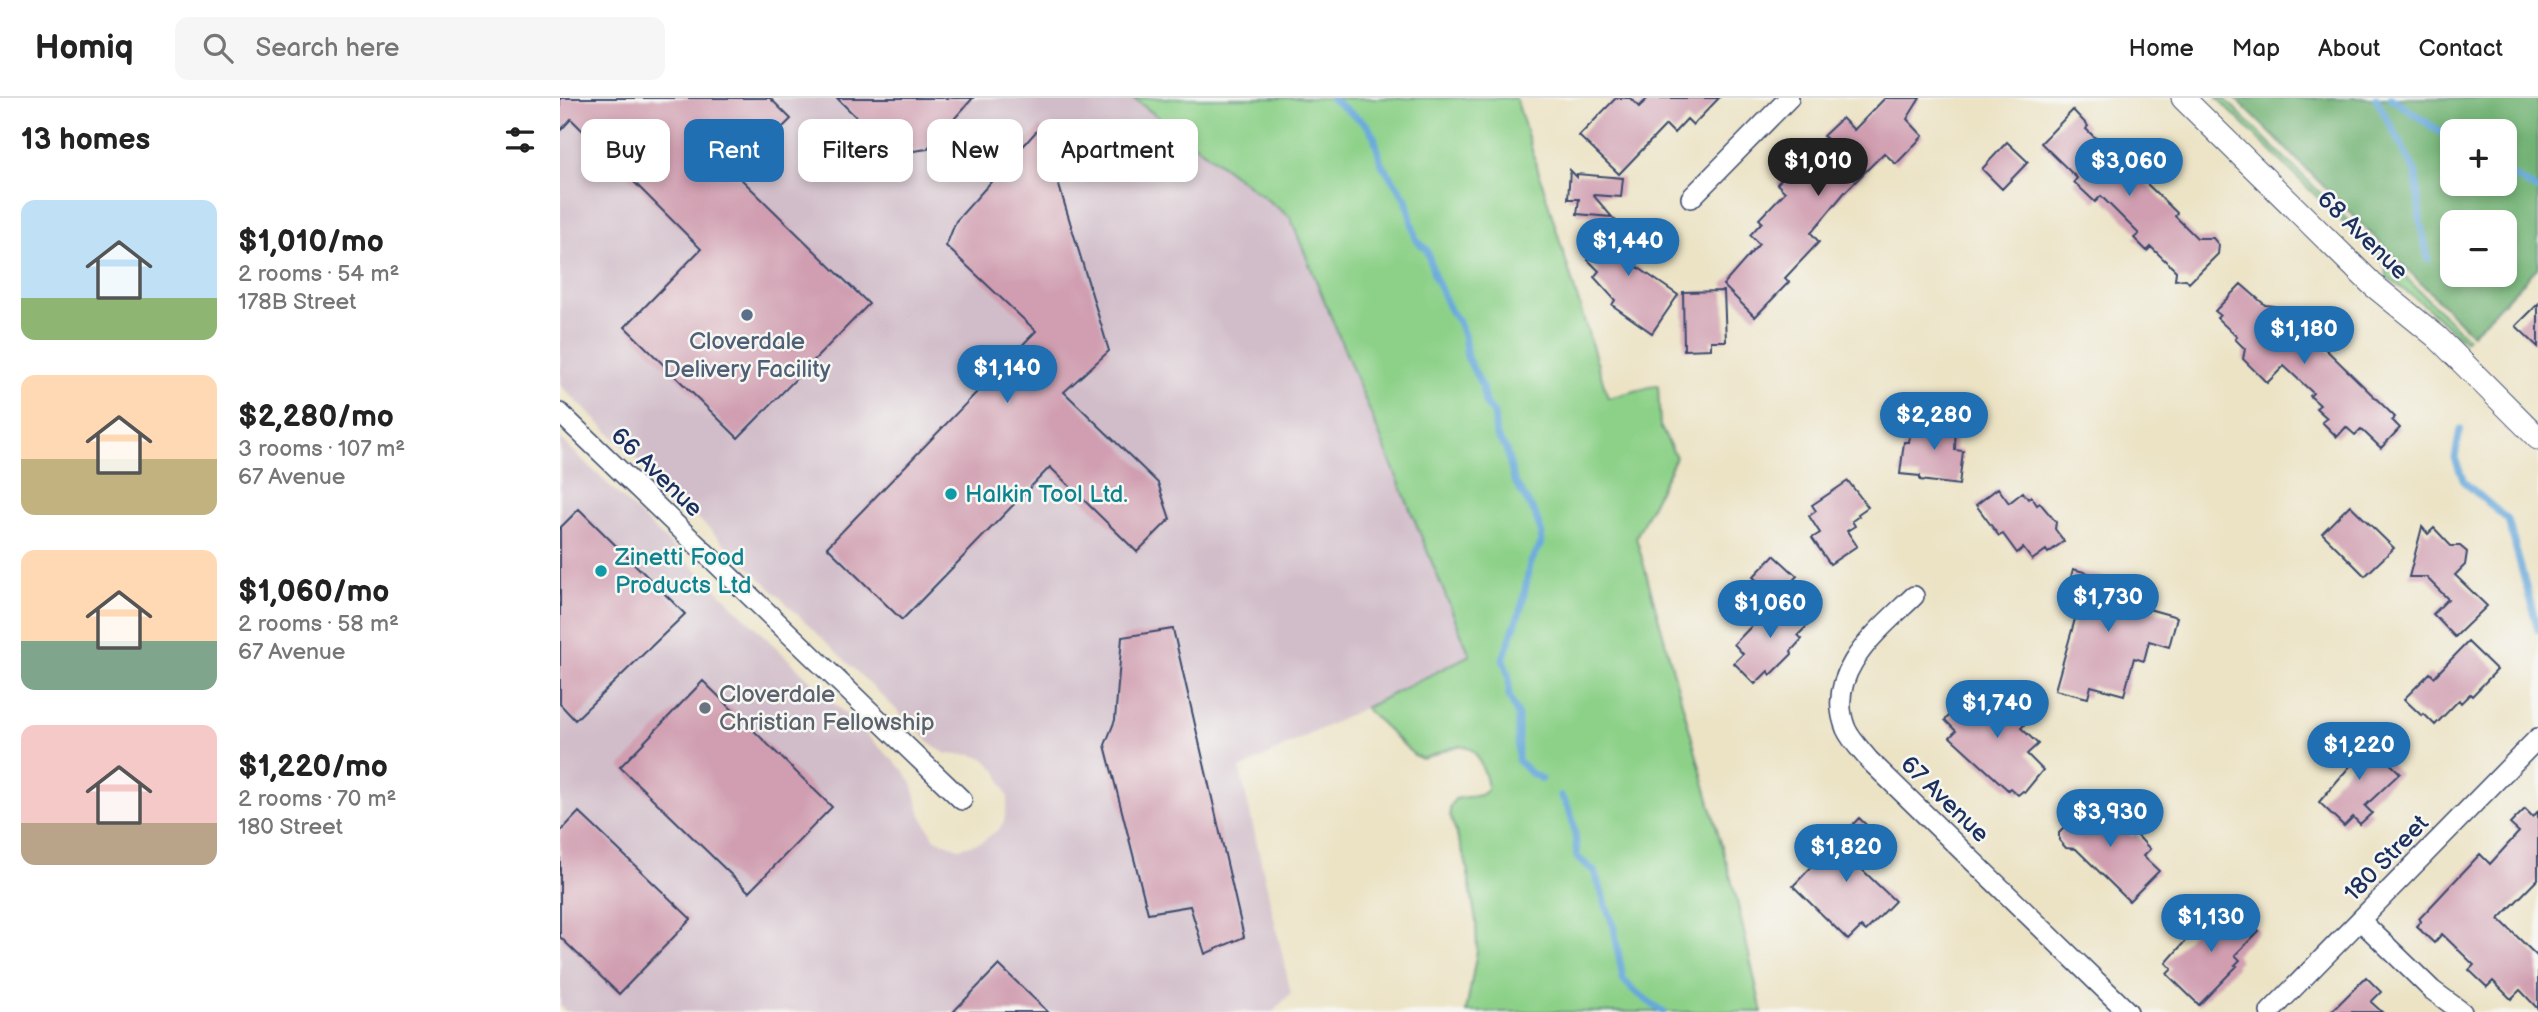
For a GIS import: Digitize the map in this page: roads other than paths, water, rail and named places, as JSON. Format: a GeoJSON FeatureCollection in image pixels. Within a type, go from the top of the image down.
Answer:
{"type":"FeatureCollection","features":[{"type":"Feature","properties":{"kind":"street"},"geometry":{"type":"LineString","coordinates":[[1691,198],[1789,98]]}},
{"type":"Feature","properties":{"kind":"street","name":"68 Avenue"},"geometry":{"type":"LineString","coordinates":[[2183,98],[2373,285],[2437,337],[2538,438]]}},
{"type":"Feature","properties":{"kind":"street","name":"66 Avenue"},"geometry":{"type":"LineString","coordinates":[[560,413],[962,800]]}},
{"type":"Feature","properties":{"kind":"street","name":"67 Avenue"},"geometry":{"type":"LineString","coordinates":[[1914,596],[1868,641],[1845,676],[1841,710],[1846,730],[1869,760],[2129,1012]]}},
{"type":"Feature","properties":{"kind":"street","name":"180 Street"},"geometry":{"type":"LineString","coordinates":[[2270,1012],[2538,738]]}},
{"type":"Feature","properties":{"kind":"street"},"geometry":{"type":"LineString","coordinates":[[2360,920],[2432,990],[2462,1012]]}},
{"type":"Feature","properties":{"kind":"waterway"},"geometry":{"type":"LineString","coordinates":[[1331,98],[1367,125],[1374,136],[1381,163],[1406,199],[1416,240],[1427,250],[1434,275],[1450,310],[1459,322],[1467,357],[1482,386],[1485,403],[1494,414],[1496,435],[1506,449],[1514,480],[1535,514],[1542,534],[1540,546],[1530,564],[1522,605],[1503,659],[1509,677],[1509,696],[1518,716],[1518,760],[1529,772],[1542,779]]}},
{"type":"Feature","properties":{"kind":"waterway"},"geometry":{"type":"LineString","coordinates":[[2376,98],[2416,173],[2420,220],[2428,259]]}},
{"type":"Feature","properties":{"kind":"waterway"},"geometry":{"type":"LineString","coordinates":[[2391,98],[2440,132]]}},
{"type":"Feature","properties":{"kind":"waterway"},"geometry":{"type":"LineString","coordinates":[[2517,178],[2538,190]]}},
{"type":"Feature","properties":{"kind":"waterway"},"geometry":{"type":"LineString","coordinates":[[2460,429],[2455,458],[2464,482],[2508,520],[2538,630]]}},
{"type":"Feature","properties":{"kind":"waterway"},"geometry":{"type":"LineString","coordinates":[[1561,796],[1572,817],[1577,857],[1594,871],[1614,928],[1623,979],[1663,1012]]}},
{"type":"Feature","properties":{"kind":"place","name":"Cloverdale Delivery Facility"},"geometry":{"type":"Point","coordinates":[747,315]}},
{"type":"Feature","properties":{"kind":"place","name":"Halkin Tool Ltd."},"geometry":{"type":"Point","coordinates":[951,494]}},
{"type":"Feature","properties":{"kind":"place","name":"Zinetti Food Products Ltd"},"geometry":{"type":"Point","coordinates":[601,571]}},
{"type":"Feature","properties":{"kind":"place","name":"Cloverdale Christian Fellowship"},"geometry":{"type":"Point","coordinates":[705,708]}}]}
